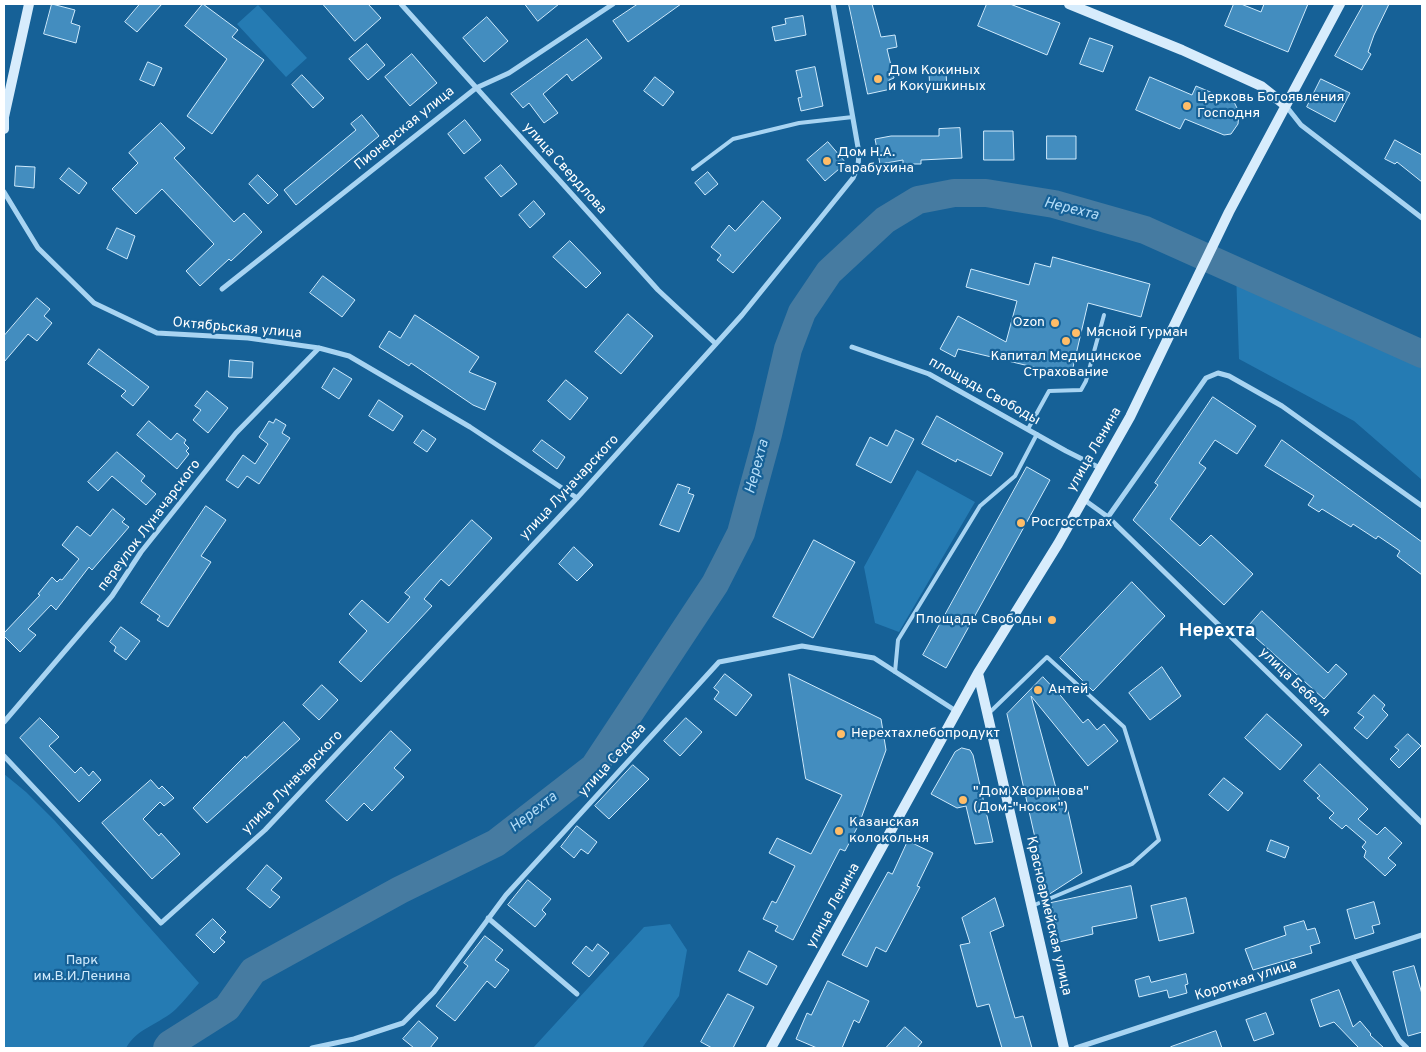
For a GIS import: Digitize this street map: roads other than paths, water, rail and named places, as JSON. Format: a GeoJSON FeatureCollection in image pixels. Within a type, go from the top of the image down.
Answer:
{"type":"FeatureCollection","features":[{"type":"Feature","properties":{"kind":"main road"},"geometry":{"type":"LineString","coordinates":[[4,130],[4,117],[29,4]]}},
{"type":"Feature","properties":{"kind":"main road"},"geometry":{"type":"LineString","coordinates":[[1069,4],[1182,50],[1261,86],[1285,106],[1340,4]]}},
{"type":"Feature","properties":{"kind":"main road","name":"улица Ленина"},"geometry":{"type":"LineString","coordinates":[[771,1048],[956,711],[1130,417],[1229,212],[1285,106]]}},
{"type":"Feature","properties":{"kind":"main road","name":"Красноармейская улица"},"geometry":{"type":"LineString","coordinates":[[978,673],[1064,1048]]}},
{"type":"Feature","properties":{"kind":"street","name":"улица Свердлова"},"geometry":{"type":"LineString","coordinates":[[401,4],[658,290],[716,344]]}},
{"type":"Feature","properties":{"kind":"street","name":"Пионерская улица"},"geometry":{"type":"LineString","coordinates":[[222,289],[476,88],[509,73],[613,4]]}},
{"type":"Feature","properties":{"kind":"street","name":"улица Луначарского"},"geometry":{"type":"LineString","coordinates":[[4,756],[161,923],[265,830],[577,498],[716,344],[853,178],[858,166],[859,153],[833,4]]}},
{"type":"Feature","properties":{"kind":"street"},"geometry":{"type":"LineString","coordinates":[[1285,106],[1301,125],[1422,218]]}},
{"type":"Feature","properties":{"kind":"street","name":"Октябрьская улица"},"geometry":{"type":"LineString","coordinates":[[4,192],[38,248],[94,303],[157,333],[248,338],[319,348],[349,356],[470,427],[577,498]]}},
{"type":"Feature","properties":{"kind":"street","name":"площадь Свободы"},"geometry":{"type":"LineString","coordinates":[[852,347],[929,374],[1100,468]]}},
{"type":"Feature","properties":{"kind":"street","name":"переулок Луначарского"},"geometry":{"type":"LineString","coordinates":[[4,722],[112,596],[141,552],[236,433],[319,348]]}},
{"type":"Feature","properties":{"kind":"street"},"geometry":{"type":"LineString","coordinates":[[1108,517],[1206,378],[1218,373],[1230,376],[1282,406],[1422,506]]}},
{"type":"Feature","properties":{"kind":"street","name":"улица Бебеля"},"geometry":{"type":"LineString","coordinates":[[1083,499],[1108,517],[1422,823]]}},
{"type":"Feature","properties":{"kind":"street","name":"улица Седова"},"geometry":{"type":"LineString","coordinates":[[312,1048],[354,1039],[403,1023],[434,992],[488,918],[719,662],[802,646],[874,658],[956,711]]}},
{"type":"Feature","properties":{"kind":"street"},"geometry":{"type":"LineString","coordinates":[[488,918],[577,994]]}},
{"type":"Feature","properties":{"kind":"street","name":"Короткая улица"},"geometry":{"type":"LineString","coordinates":[[1076,1048],[1422,935]]}},
{"type":"Feature","properties":{"kind":"street"},"geometry":{"type":"LineString","coordinates":[[1352,958],[1399,1040],[1407,1048]]}},
{"type":"Feature","properties":{"kind":"lane"},"geometry":{"type":"LineString","coordinates":[[693,169],[733,139],[799,123],[853,117]]}},
{"type":"Feature","properties":{"kind":"lane"},"geometry":{"type":"LineString","coordinates":[[1028,429],[1049,391],[1081,390],[1086,381],[1104,316]]}},
{"type":"Feature","properties":{"kind":"lane"},"geometry":{"type":"LineString","coordinates":[[895,672],[898,640],[980,506],[1015,476],[1037,434]]}},
{"type":"Feature","properties":{"kind":"lane"},"geometry":{"type":"LineString","coordinates":[[988,715],[1047,657],[1124,727],[1159,840],[1132,864],[1032,906]]}},
{"type":"Feature","properties":{"kind":"waterway","name":"Нерехта"},"geometry":{"type":"LineString","coordinates":[[167,1048],[170,1044],[227,1008],[253,971],[400,890],[496,843],[594,767],[715,584],[741,533],[768,434],[788,349],[802,312],[829,272],[885,220],[918,200],[954,193],[986,193],[1054,204],[1145,230],[1422,354]]}},
{"type":"Feature","properties":{"kind":"place","name":"Дом Кокиных и Кокушкиных"},"geometry":{"type":"Point","coordinates":[878,79]}},
{"type":"Feature","properties":{"kind":"place","name":"Церковь Богоявления Господня"},"geometry":{"type":"Point","coordinates":[1187,106]}},
{"type":"Feature","properties":{"kind":"place","name":"Дом Н.А. Тарабухина"},"geometry":{"type":"Point","coordinates":[827,161]}},
{"type":"Feature","properties":{"kind":"place","name":"Ozon"},"geometry":{"type":"Point","coordinates":[1055,323]}},
{"type":"Feature","properties":{"kind":"place","name":"Мясной Гурман"},"geometry":{"type":"Point","coordinates":[1076,333]}},
{"type":"Feature","properties":{"kind":"place","name":"Капитал Медицинское Страхование"},"geometry":{"type":"Point","coordinates":[1066,341]}},
{"type":"Feature","properties":{"kind":"place","name":"Росгосстрах"},"geometry":{"type":"Point","coordinates":[1021,523]}},
{"type":"Feature","properties":{"kind":"place","name":"Площадь Свободы"},"geometry":{"type":"Point","coordinates":[1052,620]}},
{"type":"Feature","properties":{"kind":"place","name":"Антей"},"geometry":{"type":"Point","coordinates":[1038,690]}},
{"type":"Feature","properties":{"kind":"place","name":"Нерехтахлебопродукт"},"geometry":{"type":"Point","coordinates":[841,734]}},
{"type":"Feature","properties":{"kind":"place","name":"\"Дом Хворинова\" (Дом-\"носок\")"},"geometry":{"type":"Point","coordinates":[963,800]}},
{"type":"Feature","properties":{"kind":"place","name":"Казанская колокольня"},"geometry":{"type":"Point","coordinates":[839,831]}},
{"type":"Feature","properties":{"kind":"district","name":"Нерехта"},"geometry":{"type":"Point","coordinates":[1217,632]}},
{"type":"Feature","properties":{"kind":"park label","name":"Парк им.В.И.Ленина"},"geometry":{"type":"Point","coordinates":[82,970]}}]}
